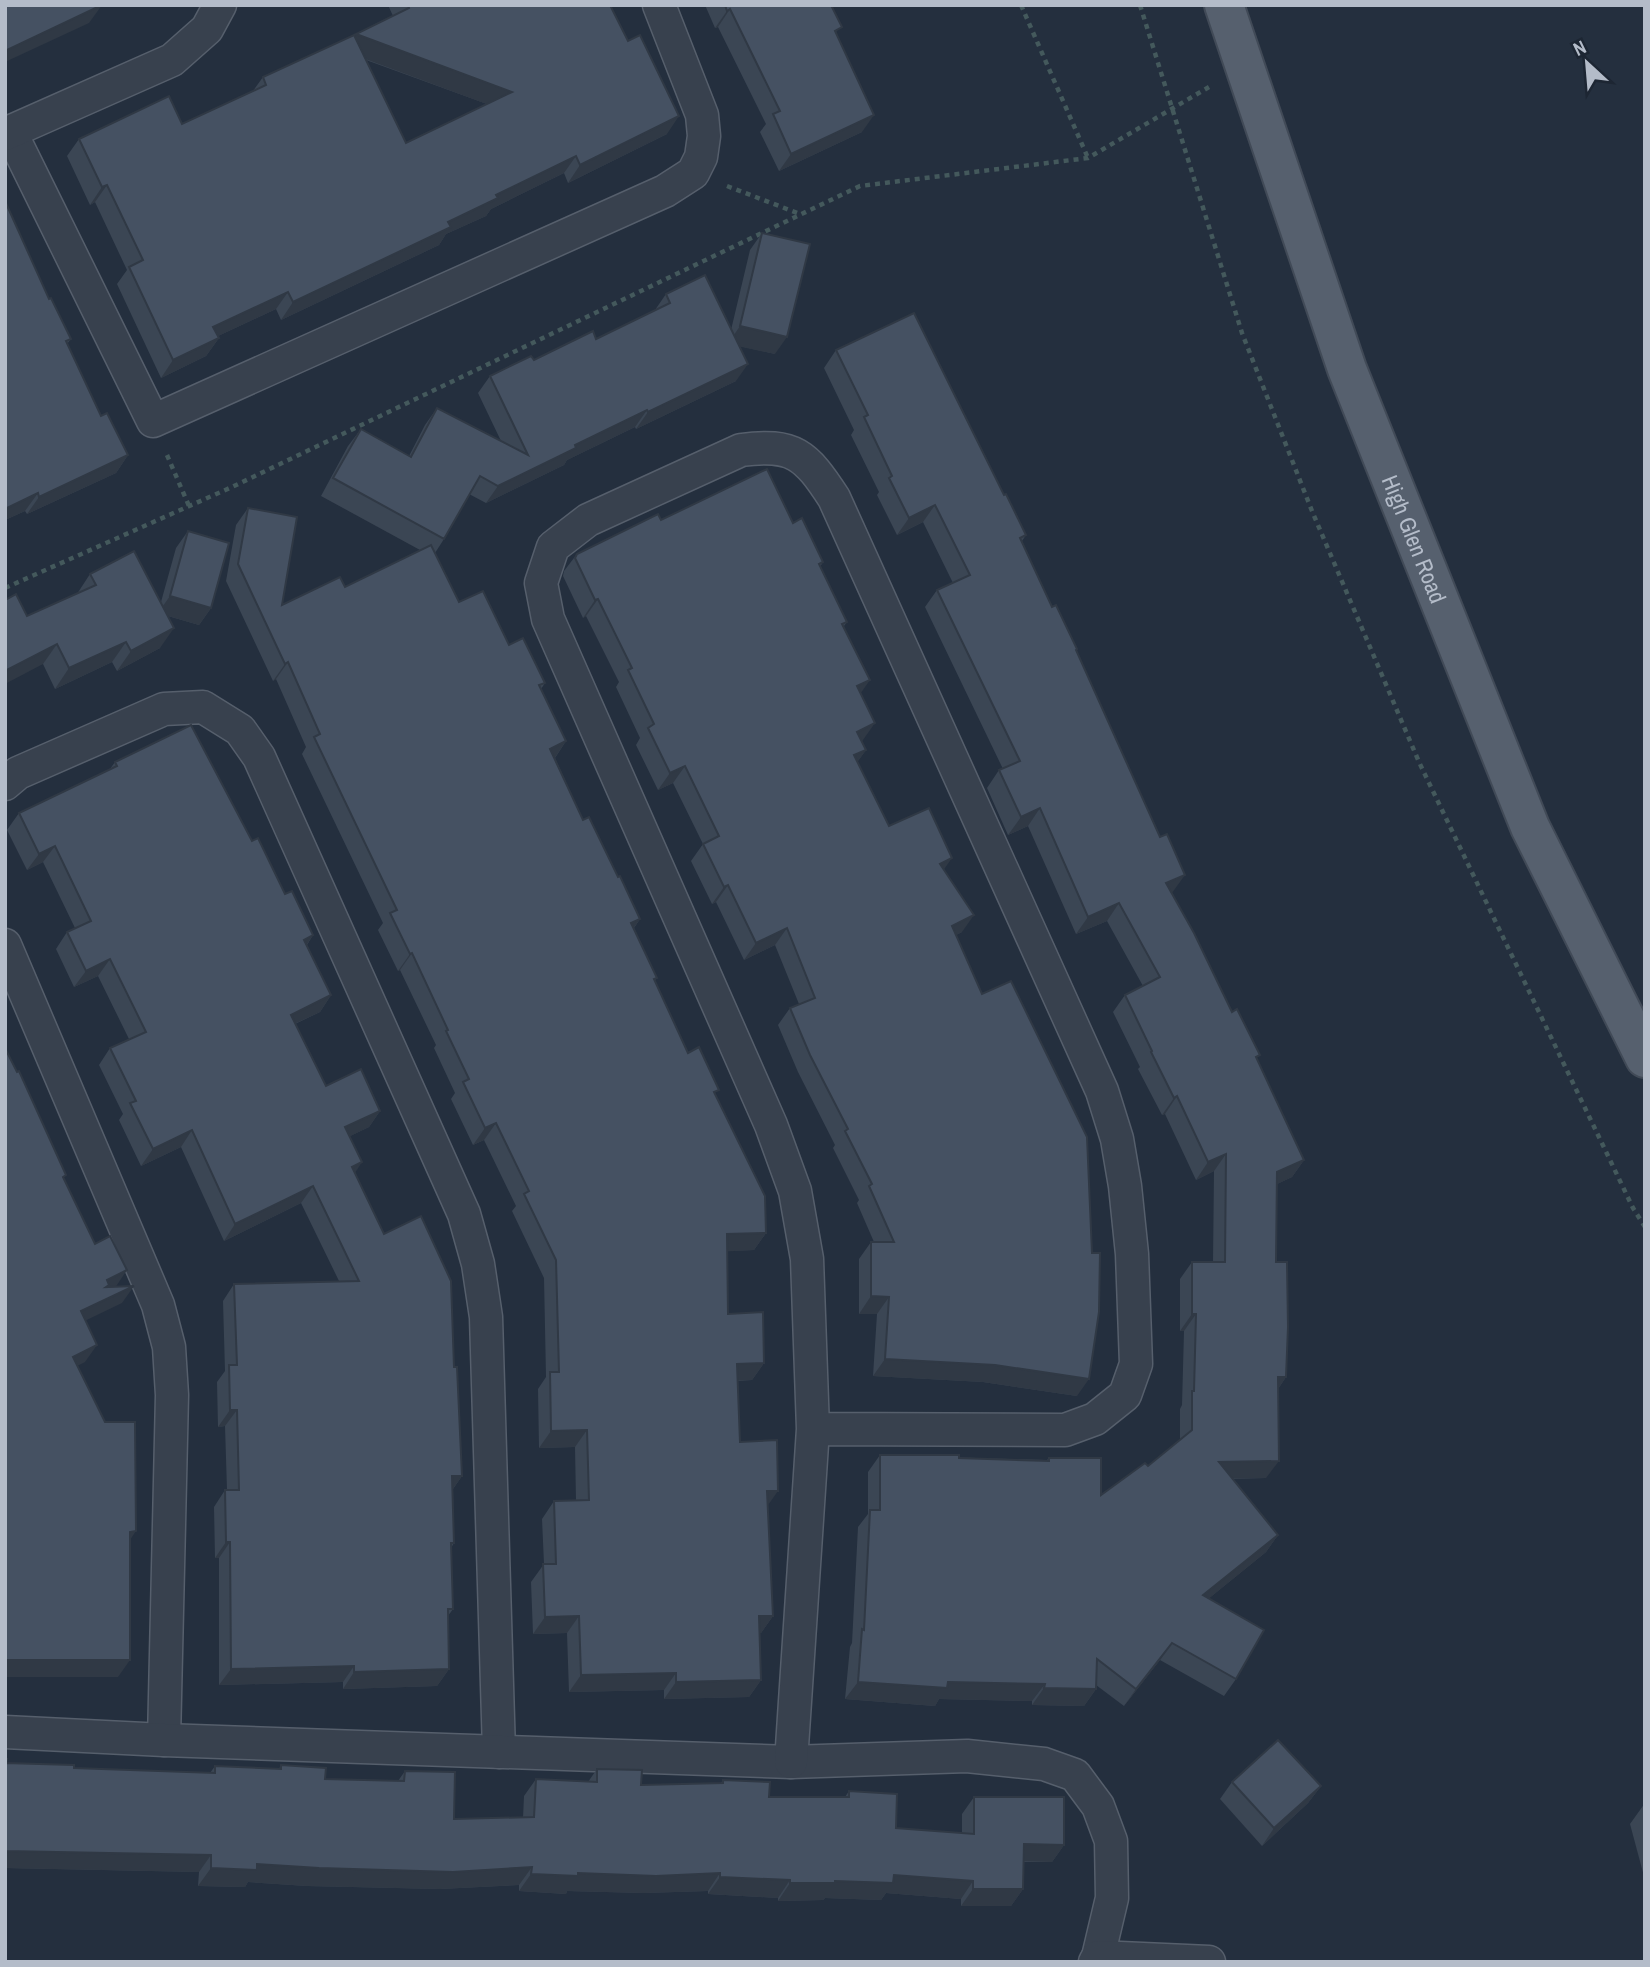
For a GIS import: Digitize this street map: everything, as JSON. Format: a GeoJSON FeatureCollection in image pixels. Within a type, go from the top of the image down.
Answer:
{"type":"FeatureCollection","features":[{"type":"Feature","properties":{"kind":"main road","name":"High Glen Road"},"geometry":{"type":"LineString","coordinates":[[1224,5],[1347,369],[1530,827],[1645,1058]]}},
{"type":"Feature","properties":{"kind":"street"},"geometry":{"type":"LineString","coordinates":[[219,5],[207,29],[172,60],[8,134],[153,421],[665,191],[693,173],[701,157],[704,136],[702,115],[659,5]]}},
{"type":"Feature","properties":{"kind":"street"},"geometry":{"type":"LineString","coordinates":[[791,1762],[813,1429],[807,1259],[795,1191],[771,1125],[548,620],[541,583],[552,547],[588,520],[741,450],[768,446],[796,453],[816,471],[834,498],[1102,1091],[1117,1139],[1132,1254],[1136,1364],[1125,1395],[1095,1419],[1065,1430],[813,1429]]}},
{"type":"Feature","properties":{"kind":"street"},"geometry":{"type":"LineString","coordinates":[[5,783],[18,773],[164,709],[203,707],[240,730],[259,757],[464,1214],[478,1264],[486,1317],[499,1752]]}},
{"type":"Feature","properties":{"kind":"street"},"geometry":{"type":"LineString","coordinates":[[5,945],[158,1305],[169,1347],[172,1395],[164,1740]]}},
{"type":"Feature","properties":{"kind":"street"},"geometry":{"type":"LineString","coordinates":[[5,1732],[791,1762],[967,1756],[1044,1764],[1075,1775],[1098,1806],[1111,1841],[1112,1898],[1097,1959],[1209,1962]]}},
{"type":"Feature","properties":{"kind":"path"},"geometry":{"type":"LineString","coordinates":[[1021,5],[1088,158]]}},
{"type":"Feature","properties":{"kind":"path"},"geometry":{"type":"LineString","coordinates":[[1140,5],[1242,333],[1318,524],[1419,762],[1633,1208],[1645,1227]]}},
{"type":"Feature","properties":{"kind":"path"},"geometry":{"type":"LineString","coordinates":[[5,588],[189,506],[860,186],[1088,158],[1245,65]]}},
{"type":"Feature","properties":{"kind":"path"},"geometry":{"type":"LineString","coordinates":[[693,173],[801,215]]}},
{"type":"Feature","properties":{"kind":"path"},"geometry":{"type":"LineString","coordinates":[[153,421],[189,506]]}},
{"type":"Feature","properties":{"kind":"building"},"geometry":{"type":"Polygon","coordinates":[[[5,5],[102,5],[5,51],[5,5]]]}},
{"type":"Feature","properties":{"kind":"building"},"geometry":{"type":"Polygon","coordinates":[[[408,5],[610,5],[628,41],[640,35],[679,116],[580,165],[576,156],[448,222],[451,227],[293,302],[288,292],[213,327],[219,338],[173,360],[129,267],[143,260],[107,185],[102,187],[79,139],[169,96],[182,124],[266,85],[263,77],[354,35],[406,143],[512,92],[356,34],[409,8],[408,5]]]}},
{"type":"Feature","properties":{"kind":"building"},"geometry":{"type":"Polygon","coordinates":[[[725,5],[831,5],[842,27],[835,31],[874,115],[791,154],[773,114],[780,111],[730,9],[727,11],[725,5]]]}},
{"type":"Feature","properties":{"kind":"building"},"geometry":{"type":"Polygon","coordinates":[[[5,201],[49,299],[51,298],[71,339],[66,341],[101,416],[107,413],[128,455],[39,497],[38,493],[5,509],[5,201]]]}},
{"type":"Feature","properties":{"kind":"building"},"geometry":{"type":"Polygon","coordinates":[[[762,233],[810,244],[787,337],[740,326],[762,233]]]}},
{"type":"Feature","properties":{"kind":"building"},"geometry":{"type":"Polygon","coordinates":[[[705,275],[748,364],[575,445],[576,448],[498,486],[480,476],[444,539],[333,478],[361,429],[411,457],[437,408],[528,455],[490,376],[531,356],[534,360],[593,331],[596,339],[670,303],[666,294],[705,275]]]}},
{"type":"Feature","properties":{"kind":"building"},"geometry":{"type":"Polygon","coordinates":[[[914,313],[1026,535],[1020,538],[1052,607],[1056,605],[1077,649],[1160,837],[1167,834],[1185,875],[1166,883],[1194,933],[1232,1012],[1237,1009],[1260,1055],[1256,1057],[1304,1160],[1277,1172],[1276,1262],[1287,1262],[1288,1327],[1286,1377],[1278,1377],[1279,1461],[1219,1462],[1278,1535],[1203,1595],[1264,1630],[1236,1679],[1172,1643],[1136,1689],[1097,1659],[1096,1689],[1044,1688],[1045,1684],[948,1682],[947,1688],[858,1682],[862,1629],[864,1630],[870,1510],[880,1510],[880,1455],[959,1455],[959,1458],[1049,1461],[1049,1458],[1101,1458],[1101,1495],[1145,1463],[1148,1466],[1192,1430],[1196,1314],[1192,1314],[1192,1262],[1225,1262],[1226,1154],[1208,1162],[1125,995],[1160,977],[1119,903],[1088,917],[1040,808],[1021,817],[999,770],[1020,761],[937,590],[970,575],[935,505],[909,518],[864,417],[868,415],[836,350],[914,313]]]}},
{"type":"Feature","properties":{"kind":"building"},"geometry":{"type":"Polygon","coordinates":[[[767,469],[793,523],[802,518],[823,562],[819,564],[847,622],[842,624],[870,680],[857,686],[875,723],[857,732],[866,750],[854,755],[889,826],[929,808],[952,858],[940,864],[974,915],[952,926],[982,994],[1011,981],[1087,1137],[1092,1253],[1100,1253],[1099,1312],[1089,1379],[995,1365],[885,1359],[889,1297],[871,1296],[871,1242],[894,1242],[869,1186],[872,1184],[845,1131],[848,1129],[810,1055],[790,1008],[815,998],[787,928],[756,943],[728,885],[724,887],[703,844],[719,836],[685,766],[670,773],[648,728],[654,724],[628,670],[632,668],[575,558],[577,554],[658,514],[661,520],[767,469]]]}},
{"type":"Feature","properties":{"kind":"building"},"geometry":{"type":"Polygon","coordinates":[[[248,508],[297,517],[282,605],[340,577],[345,587],[431,545],[459,602],[483,591],[509,645],[523,638],[545,683],[539,685],[566,741],[550,749],[583,820],[589,817],[618,877],[620,876],[640,919],[631,923],[657,978],[654,979],[688,1053],[699,1047],[719,1090],[714,1092],[765,1196],[766,1233],[727,1234],[728,1314],[763,1312],[764,1363],[737,1364],[740,1442],[777,1440],[778,1491],[767,1491],[773,1616],[759,1616],[761,1680],[676,1682],[676,1673],[581,1675],[579,1616],[545,1617],[543,1564],[556,1564],[554,1501],[589,1500],[587,1430],[551,1431],[550,1372],[559,1372],[556,1260],[524,1194],[529,1191],[496,1123],[485,1128],[463,1082],[469,1079],[446,1031],[448,1030],[390,913],[397,910],[314,737],[320,734],[288,662],[285,664],[238,564],[248,508]]]}},
{"type":"Feature","properties":{"kind":"building"},"geometry":{"type":"Polygon","coordinates":[[[188,531],[229,543],[211,608],[170,596],[188,531]]]}},
{"type":"Feature","properties":{"kind":"building"},"geometry":{"type":"Polygon","coordinates":[[[134,551],[174,628],[131,651],[126,642],[69,668],[57,644],[5,671],[5,600],[16,594],[27,616],[96,585],[90,574],[134,551]]]}},
{"type":"Feature","properties":{"kind":"building"},"geometry":{"type":"Polygon","coordinates":[[[191,725],[252,841],[258,838],[285,894],[292,891],[313,935],[304,940],[331,995],[291,1015],[326,1086],[361,1069],[380,1111],[345,1127],[362,1162],[352,1167],[384,1234],[421,1216],[451,1281],[462,1476],[452,1476],[453,1609],[448,1609],[449,1669],[354,1672],[354,1666],[231,1669],[230,1542],[226,1542],[225,1490],[239,1490],[237,1410],[230,1410],[229,1365],[237,1365],[234,1284],[359,1281],[313,1186],[235,1224],[192,1130],[153,1149],[130,1103],[136,1101],[110,1048],[146,1032],[110,959],[86,971],[67,932],[91,921],[55,846],[39,854],[19,813],[117,766],[115,762],[191,725]]]}},
{"type":"Feature","properties":{"kind":"building"},"geometry":{"type":"Polygon","coordinates":[[[5,1048],[17,1072],[19,1071],[66,1175],[63,1177],[95,1244],[110,1236],[127,1270],[107,1280],[109,1285],[106,1287],[134,1286],[81,1311],[97,1345],[73,1357],[105,1422],[135,1422],[136,1531],[130,1532],[130,1660],[5,1660],[5,1048]]]}},
{"type":"Feature","properties":{"kind":"building"},"geometry":{"type":"Polygon","coordinates":[[[1278,1740],[1321,1786],[1274,1828],[1232,1782],[1278,1740]]]}},
{"type":"Feature","properties":{"kind":"building"},"geometry":{"type":"Polygon","coordinates":[[[5,1759],[6,1763],[74,1765],[74,1768],[215,1773],[215,1766],[281,1769],[281,1765],[326,1768],[325,1779],[404,1781],[405,1771],[455,1772],[454,1819],[534,1817],[536,1779],[597,1782],[597,1769],[642,1770],[641,1785],[723,1783],[723,1780],[770,1782],[769,1797],[849,1797],[849,1791],[897,1794],[896,1828],[974,1834],[974,1797],[1064,1797],[1064,1845],[1024,1844],[1023,1889],[973,1889],[973,1881],[894,1875],[893,1883],[790,1883],[790,1880],[720,1877],[720,1873],[656,1876],[531,1874],[532,1867],[453,1872],[257,1864],[257,1870],[211,1868],[211,1855],[5,1851],[5,1759]]]}}]}
